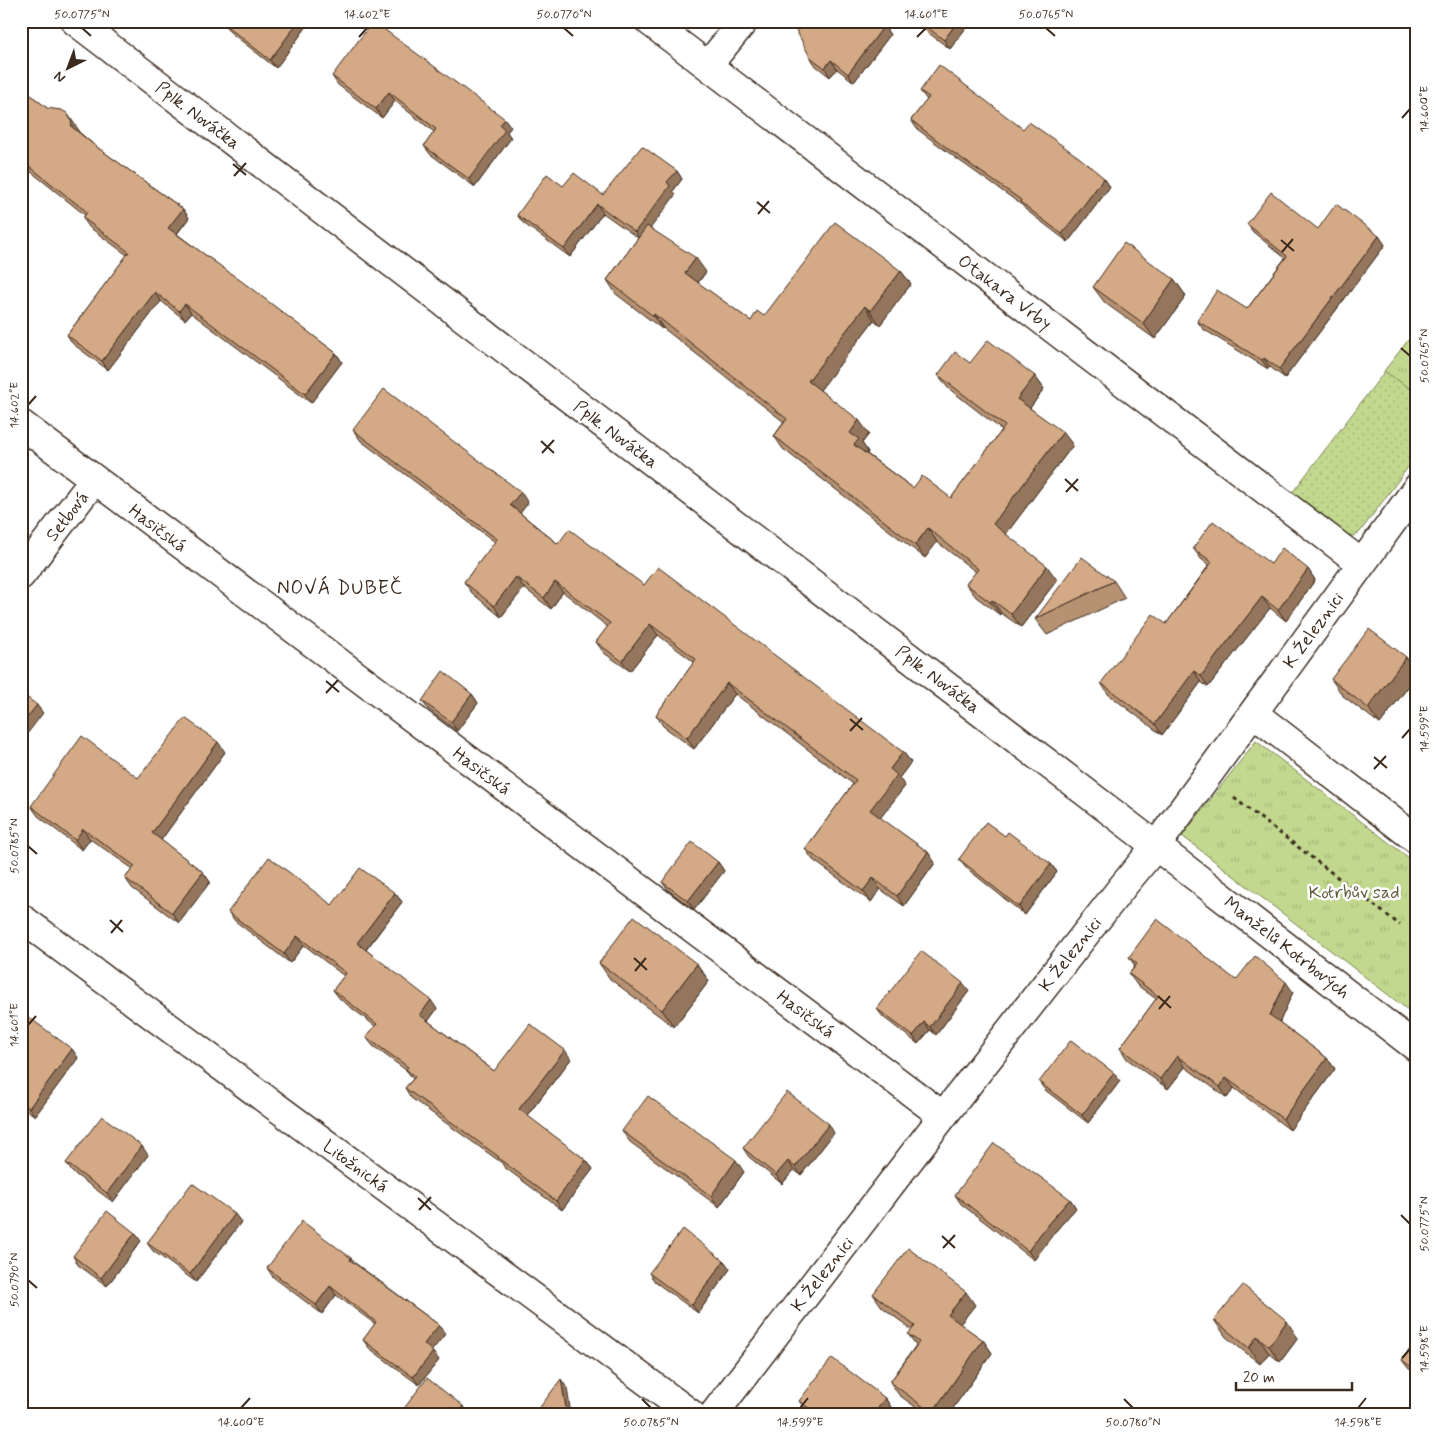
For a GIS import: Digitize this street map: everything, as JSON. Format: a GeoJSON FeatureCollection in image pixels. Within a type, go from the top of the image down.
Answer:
{"type":"FeatureCollection","features":[{"type":"Feature","properties":{"kind":"street","name":"Pplk. Nováčka"},"geometry":{"type":"LineString","coordinates":[[75,21],[1156,846]]}},
{"type":"Feature","properties":{"kind":"street","name":"Otakara Vrby"},"geometry":{"type":"LineString","coordinates":[[650,21],[1361,563]]}},
{"type":"Feature","properties":{"kind":"street"},"geometry":{"type":"LineString","coordinates":[[708,65],[744,21]]}},
{"type":"Feature","properties":{"kind":"street","name":"Hasičská"},"geometry":{"type":"LineString","coordinates":[[21,424],[943,1116]]}},
{"type":"Feature","properties":{"kind":"street","name":"Setbová"},"geometry":{"type":"LineString","coordinates":[[21,575],[94,480]]}},
{"type":"Feature","properties":{"kind":"street","name":"K Železnici"},"geometry":{"type":"LineString","coordinates":[[714,1414],[943,1116],[1156,846],[1417,488]]}},
{"type":"Feature","properties":{"kind":"street"},"geometry":{"type":"LineString","coordinates":[[1253,713],[1417,840]]}},
{"type":"Feature","properties":{"kind":"street","name":"Manželů Kotrbových"},"geometry":{"type":"LineString","coordinates":[[1156,846],[1417,1048]]}},
{"type":"Feature","properties":{"kind":"street","name":"Litožnická"},"geometry":{"type":"LineString","coordinates":[[21,918],[691,1414]]}},
{"type":"Feature","properties":{"kind":"path"},"geometry":{"type":"LineString","coordinates":[[1207,777],[1400,925]]}},
{"type":"Feature","properties":{"kind":"green space"},"geometry":{"type":"Polygon","coordinates":[[[1417,329],[1417,455],[1360,532],[1353,536],[1345,534],[1292,493],[1417,329]]]}},
{"type":"Feature","properties":{"kind":"green space"},"geometry":{"type":"Polygon","coordinates":[[[1417,329],[1417,393],[1384,371],[1417,329]]]}},
{"type":"Feature","properties":{"kind":"green space","name":"Kotrbův sad"},"geometry":{"type":"Polygon","coordinates":[[[1256,741],[1417,864],[1417,1017],[1182,836],[1256,741]]]}},
{"type":"Feature","properties":{"kind":"building"},"geometry":{"type":"Polygon","coordinates":[[[226,21],[299,21],[270,60],[224,24],[226,21]]]}},
{"type":"Feature","properties":{"kind":"building"},"geometry":{"type":"Polygon","coordinates":[[[373,21],[505,119],[500,125],[505,130],[469,179],[424,146],[436,129],[389,92],[376,109],[332,76],[373,21]]]}},
{"type":"Feature","properties":{"kind":"building"},"geometry":{"type":"Polygon","coordinates":[[[797,21],[878,21],[884,26],[848,74],[831,60],[825,68],[810,57],[794,26],[797,21]]]}},
{"type":"Feature","properties":{"kind":"building"},"geometry":{"type":"Polygon","coordinates":[[[919,21],[958,21],[944,40],[919,21]]]}},
{"type":"Feature","properties":{"kind":"building"},"geometry":{"type":"Polygon","coordinates":[[[939,65],[1023,129],[1029,122],[1080,158],[1104,178],[1062,234],[1020,202],[1021,200],[951,151],[911,120],[929,97],[920,91],[939,65]]]}},
{"type":"Feature","properties":{"kind":"building"},"geometry":{"type":"Polygon","coordinates":[[[21,87],[47,108],[67,113],[72,127],[183,209],[168,228],[336,353],[305,394],[185,304],[179,311],[155,292],[102,361],[67,335],[129,252],[83,218],[87,212],[24,162],[21,165],[21,87]]]}},
{"type":"Feature","properties":{"kind":"building"},"geometry":{"type":"Polygon","coordinates":[[[642,146],[677,171],[667,182],[670,186],[635,232],[597,204],[564,249],[517,215],[547,174],[563,186],[574,173],[603,195],[642,146]]]}},
{"type":"Feature","properties":{"kind":"building"},"geometry":{"type":"Polygon","coordinates":[[[1271,192],[1318,229],[1336,204],[1379,236],[1279,369],[1264,358],[1262,360],[1197,321],[1217,290],[1247,309],[1287,256],[1247,224],[1271,192]]]}},
{"type":"Feature","properties":{"kind":"building"},"geometry":{"type":"Polygon","coordinates":[[[835,222],[901,271],[870,311],[865,306],[808,381],[859,420],[850,433],[859,439],[854,445],[913,488],[922,476],[951,498],[1005,426],[938,375],[955,352],[970,363],[988,340],[1035,376],[1017,399],[1063,432],[993,524],[1047,566],[1011,614],[992,600],[990,602],[966,584],[978,569],[928,528],[915,545],[774,436],[787,419],[654,314],[653,316],[607,280],[647,226],[696,258],[685,273],[751,321],[757,311],[764,316],[835,222]]]}},
{"type":"Feature","properties":{"kind":"building"},"geometry":{"type":"Polygon","coordinates":[[[1124,243],[1174,279],[1143,323],[1093,287],[1124,243]]]}},
{"type":"Feature","properties":{"kind":"building"},"geometry":{"type":"Polygon","coordinates":[[[384,389],[521,492],[510,505],[558,544],[569,529],[644,585],[658,567],[903,752],[890,769],[897,775],[870,810],[928,852],[897,896],[873,878],[863,891],[805,849],[856,780],[727,683],[687,738],[656,715],[696,659],[650,624],[622,661],[596,642],[610,623],[555,582],[544,598],[516,577],[494,606],[464,582],[497,539],[353,430],[384,389]]]}},
{"type":"Feature","properties":{"kind":"building"},"geometry":{"type":"Polygon","coordinates":[[[1213,521],[1271,564],[1282,548],[1308,569],[1278,610],[1262,597],[1201,676],[1194,671],[1155,724],[1101,683],[1153,614],[1166,624],[1212,562],[1193,548],[1213,521]]]}},
{"type":"Feature","properties":{"kind":"building"},"geometry":{"type":"Polygon","coordinates":[[[1082,557],[1114,581],[1035,619],[1082,557]]]}},
{"type":"Feature","properties":{"kind":"building"},"geometry":{"type":"Polygon","coordinates":[[[1369,629],[1406,657],[1368,708],[1331,679],[1369,629]]]}},
{"type":"Feature","properties":{"kind":"building"},"geometry":{"type":"Polygon","coordinates":[[[443,671],[472,694],[451,722],[422,701],[443,671]]]}},
{"type":"Feature","properties":{"kind":"building"},"geometry":{"type":"Polygon","coordinates":[[[21,693],[37,705],[21,725],[21,693]]]}},
{"type":"Feature","properties":{"kind":"building"},"geometry":{"type":"Polygon","coordinates":[[[185,718],[218,742],[152,833],[203,872],[172,913],[125,878],[135,866],[83,829],[75,840],[31,806],[82,736],[138,778],[185,718]]]}},
{"type":"Feature","properties":{"kind":"building"},"geometry":{"type":"Polygon","coordinates":[[[986,822],[1005,836],[1008,832],[1051,864],[1019,907],[959,859],[986,822]]]}},
{"type":"Feature","properties":{"kind":"building"},"geometry":{"type":"Polygon","coordinates":[[[692,842],[718,862],[688,901],[662,882],[692,842]]]}},
{"type":"Feature","properties":{"kind":"building"},"geometry":{"type":"Polygon","coordinates":[[[269,857],[332,905],[360,868],[395,893],[357,943],[431,1000],[420,1015],[494,1071],[530,1024],[565,1050],[519,1109],[586,1160],[556,1201],[405,1088],[415,1077],[406,1069],[408,1067],[366,1037],[377,1024],[333,990],[346,973],[297,936],[284,954],[228,912],[269,857]]]}},
{"type":"Feature","properties":{"kind":"building"},"geometry":{"type":"Polygon","coordinates":[[[634,916],[697,964],[662,1010],[599,963],[634,916]]]}},
{"type":"Feature","properties":{"kind":"building"},"geometry":{"type":"Polygon","coordinates":[[[1157,919],[1236,980],[1255,956],[1286,982],[1270,1015],[1327,1058],[1283,1119],[1226,1078],[1220,1087],[1177,1056],[1160,1079],[1120,1048],[1158,996],[1129,974],[1137,964],[1129,957],[1157,919]]]}},
{"type":"Feature","properties":{"kind":"building"},"geometry":{"type":"Polygon","coordinates":[[[921,951],[963,983],[930,1027],[924,1022],[913,1036],[877,1009],[921,951]]]}},
{"type":"Feature","properties":{"kind":"building"},"geometry":{"type":"Polygon","coordinates":[[[27,1016],[72,1049],[29,1108],[21,1102],[21,1023],[27,1016]]]}},
{"type":"Feature","properties":{"kind":"building"},"geometry":{"type":"Polygon","coordinates":[[[1071,1040],[1114,1073],[1082,1115],[1039,1082],[1071,1040]]]}},
{"type":"Feature","properties":{"kind":"building"},"geometry":{"type":"Polygon","coordinates":[[[787,1092],[829,1124],[795,1167],[788,1161],[776,1175],[743,1148],[787,1092]]]}},
{"type":"Feature","properties":{"kind":"building"},"geometry":{"type":"Polygon","coordinates":[[[648,1096],[736,1160],[711,1196],[622,1131],[648,1096]]]}},
{"type":"Feature","properties":{"kind":"building"},"geometry":{"type":"Polygon","coordinates":[[[102,1116],[142,1146],[107,1193],[66,1163],[102,1116]]]}},
{"type":"Feature","properties":{"kind":"building"},"geometry":{"type":"Polygon","coordinates":[[[994,1143],[1070,1199],[1028,1251],[955,1195],[994,1143]]]}},
{"type":"Feature","properties":{"kind":"building"},"geometry":{"type":"Polygon","coordinates":[[[192,1183],[235,1214],[190,1274],[147,1243],[192,1183]]]}},
{"type":"Feature","properties":{"kind":"building"},"geometry":{"type":"Polygon","coordinates":[[[107,1211],[135,1233],[101,1278],[73,1256],[107,1211]]]}},
{"type":"Feature","properties":{"kind":"building"},"geometry":{"type":"Polygon","coordinates":[[[302,1221],[351,1258],[350,1260],[439,1325],[424,1344],[433,1352],[413,1377],[363,1340],[376,1322],[330,1286],[316,1305],[267,1268],[302,1221]]]}},
{"type":"Feature","properties":{"kind":"building"},"geometry":{"type":"Polygon","coordinates":[[[683,1229],[724,1261],[692,1305],[649,1273],[683,1229]]]}},
{"type":"Feature","properties":{"kind":"building"},"geometry":{"type":"Polygon","coordinates":[[[908,1248],[966,1292],[948,1315],[983,1340],[932,1413],[890,1382],[919,1342],[908,1334],[915,1326],[873,1294],[908,1248]]]}},
{"type":"Feature","properties":{"kind":"building"},"geometry":{"type":"Polygon","coordinates":[[[1243,1285],[1287,1321],[1269,1346],[1257,1336],[1249,1348],[1214,1320],[1243,1285]]]}},
{"type":"Feature","properties":{"kind":"building"},"geometry":{"type":"Polygon","coordinates":[[[1417,1340],[1417,1371],[1402,1360],[1417,1340]]]}},
{"type":"Feature","properties":{"kind":"building"},"geometry":{"type":"Polygon","coordinates":[[[832,1358],[885,1398],[874,1414],[817,1414],[799,1401],[832,1358]]]}},
{"type":"Feature","properties":{"kind":"building"},"geometry":{"type":"Polygon","coordinates":[[[427,1378],[463,1406],[456,1414],[400,1414],[427,1378]]]}},
{"type":"Feature","properties":{"kind":"building"},"geometry":{"type":"Polygon","coordinates":[[[561,1379],[567,1414],[535,1414],[561,1379]]]}},
{"type":"Feature","properties":{"kind":"district","name":"NOVÁ DUBEČ"},"geometry":{"type":"Point","coordinates":[341,587]}}]}
